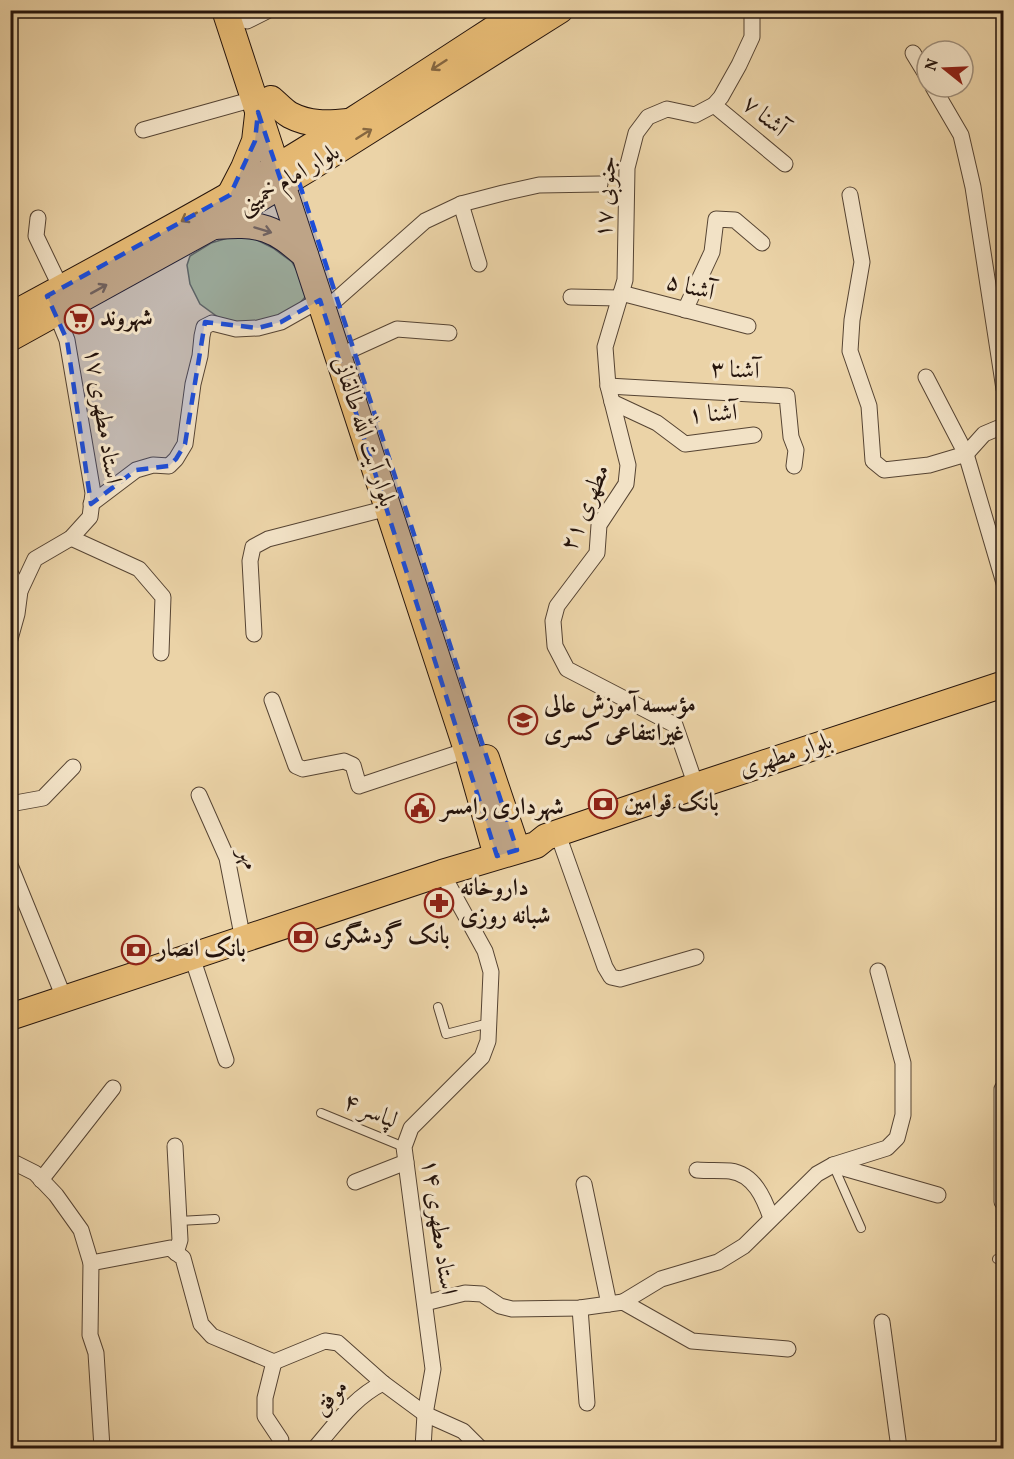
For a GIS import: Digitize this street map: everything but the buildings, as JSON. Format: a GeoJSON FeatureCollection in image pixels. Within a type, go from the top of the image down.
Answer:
{"type":"FeatureCollection","features":[{"type":"Feature","properties":{"kind":"main road","name":"بلوار امام خمینی"},"geometry":{"type":"LineString","coordinates":[[10,338],[55,299],[230,195],[286,171],[477,52],[523,10]]}},
{"type":"Feature","properties":{"kind":"main road","name":"بلوار امام خمینی"},"geometry":{"type":"LineString","coordinates":[[10,316],[55,299],[213,226],[351,121],[477,52],[560,10]]}},
{"type":"Feature","properties":{"kind":"main road","name":"بلوار آیت الله طالقانی"},"geometry":{"type":"LineString","coordinates":[[246,13],[261,103],[286,171],[362,403],[528,848]]}},
{"type":"Feature","properties":{"kind":"main road"},"geometry":{"type":"LineString","coordinates":[[230,195],[255,141],[261,103],[308,122],[325,124],[351,121]]}},
{"type":"Feature","properties":{"kind":"main road","name":"بلوار آیت الله طالقانی"},"geometry":{"type":"LineString","coordinates":[[286,171],[305,255],[353,348],[362,403],[388,508],[467,750],[528,848]]}},
{"type":"Feature","properties":{"kind":"main road"},"geometry":{"type":"LineString","coordinates":[[213,226],[240,225],[266,229],[285,239],[305,255]]}},
{"type":"Feature","properties":{"kind":"main road","name":"بلوار مطهری"},"geometry":{"type":"LineString","coordinates":[[604,823],[696,786],[1004,684]]}},
{"type":"Feature","properties":{"kind":"main road","name":"بلوار مطهری"},"geometry":{"type":"LineString","coordinates":[[10,1017],[442,873],[528,848],[546,837],[604,823],[1004,695]]}},
{"type":"Feature","properties":{"kind":"street"},"geometry":{"type":"LineString","coordinates":[[714,105],[739,65],[752,37],[752,10]]}},
{"type":"Feature","properties":{"kind":"street"},"geometry":{"type":"LineString","coordinates":[[940,99],[961,135],[974,186],[1004,389]]}},
{"type":"Feature","properties":{"kind":"street"},"geometry":{"type":"LineString","coordinates":[[143,130],[261,103]]}},
{"type":"Feature","properties":{"kind":"street","name":"آشنا ۷"},"geometry":{"type":"LineString","coordinates":[[714,105],[785,164]]}},
{"type":"Feature","properties":{"kind":"street","name":"جنوبی ۱۷"},"geometry":{"type":"LineString","coordinates":[[621,290],[627,168],[636,133],[648,117],[667,109],[695,115],[714,105]]}},
{"type":"Feature","properties":{"kind":"street"},"geometry":{"type":"LineString","coordinates":[[92,504],[136,470],[153,465],[169,466],[176,459],[184,444],[204,327],[212,323],[236,329],[258,328],[280,322],[328,300],[425,221],[461,204],[539,185],[600,184]]}},
{"type":"Feature","properties":{"kind":"street"},"geometry":{"type":"LineString","coordinates":[[850,195],[862,262],[852,320],[850,351],[869,406],[873,461],[884,470],[929,465],[966,454],[984,434],[1003,426],[1004,423]]}},
{"type":"Feature","properties":{"kind":"street"},"geometry":{"type":"LineString","coordinates":[[461,204],[479,264]]}},
{"type":"Feature","properties":{"kind":"street","name":"استاد مطهری ۱۷"},"geometry":{"type":"LineString","coordinates":[[11,636],[20,591],[35,559],[71,538],[90,517],[93,493],[67,340],[36,236],[38,218]]}},
{"type":"Feature","properties":{"kind":"street"},"geometry":{"type":"LineString","coordinates":[[685,310],[712,252],[716,219],[735,220],[762,243]]}},
{"type":"Feature","properties":{"kind":"street","name":"آشنا ۵"},"geometry":{"type":"LineString","coordinates":[[571,297],[621,290],[748,326]]}},
{"type":"Feature","properties":{"kind":"street","name":"مطهری ۲۱"},"geometry":{"type":"LineString","coordinates":[[621,290],[605,347],[608,386],[628,465],[626,484],[599,525],[597,553],[557,606],[553,621],[555,646],[567,669],[675,725],[696,786]]}},
{"type":"Feature","properties":{"kind":"street"},"geometry":{"type":"LineString","coordinates":[[353,348],[397,329],[449,333]]}},
{"type":"Feature","properties":{"kind":"street"},"geometry":{"type":"LineString","coordinates":[[926,376],[966,454],[1004,583]]}},
{"type":"Feature","properties":{"kind":"street","name":"آشنا ۳"},"geometry":{"type":"LineString","coordinates":[[608,386],[787,396],[791,437],[796,450],[794,466]]}},
{"type":"Feature","properties":{"kind":"street","name":"آشنا ۱"},"geometry":{"type":"LineString","coordinates":[[612,402],[657,423],[685,444],[754,435]]}},
{"type":"Feature","properties":{"kind":"street"},"geometry":{"type":"LineString","coordinates":[[254,634],[250,561],[253,547],[267,539],[388,508]]}},
{"type":"Feature","properties":{"kind":"street"},"geometry":{"type":"LineString","coordinates":[[71,538],[139,569],[163,597],[161,653]]}},
{"type":"Feature","properties":{"kind":"street"},"geometry":{"type":"LineString","coordinates":[[10,573],[20,591]]}},
{"type":"Feature","properties":{"kind":"street"},"geometry":{"type":"LineString","coordinates":[[272,700],[296,765],[303,769],[344,761],[352,765],[359,786],[467,750]]}},
{"type":"Feature","properties":{"kind":"street"},"geometry":{"type":"LineString","coordinates":[[10,804],[43,798],[73,767]]}},
{"type":"Feature","properties":{"kind":"street","name":"مهر"},"geometry":{"type":"LineString","coordinates":[[199,795],[227,858],[243,940]]}},
{"type":"Feature","properties":{"kind":"street"},"geometry":{"type":"LineString","coordinates":[[528,848],[611,976],[620,979],[696,957]]}},
{"type":"Feature","properties":{"kind":"street"},"geometry":{"type":"LineString","coordinates":[[10,865],[65,1000]]}},
{"type":"Feature","properties":{"kind":"street","name":"استاد مطهری ۱۴"},"geometry":{"type":"LineString","coordinates":[[423,1449],[425,1414],[433,1369],[405,1155],[411,1128],[482,1057],[488,1041],[491,972],[485,951],[442,873]]}},
{"type":"Feature","properties":{"kind":"street"},"geometry":{"type":"LineString","coordinates":[[192,957],[226,1060]]}},
{"type":"Feature","properties":{"kind":"street"},"geometry":{"type":"LineString","coordinates":[[425,1303],[465,1293],[482,1294],[500,1306],[513,1309],[580,1308],[616,1303],[661,1279],[718,1262],[744,1246],[817,1174],[833,1165],[887,1148],[897,1138],[903,1115],[903,1063],[878,971]]}},
{"type":"Feature","properties":{"kind":"street"},"geometry":{"type":"LineString","coordinates":[[1002,1202],[1002,1089],[1004,1086]]}},
{"type":"Feature","properties":{"kind":"street"},"geometry":{"type":"LineString","coordinates":[[41,1179],[113,1088]]}},
{"type":"Feature","properties":{"kind":"street"},"geometry":{"type":"LineString","coordinates":[[175,1146],[180,1240],[176,1253]]}},
{"type":"Feature","properties":{"kind":"street"},"geometry":{"type":"LineString","coordinates":[[355,1182],[405,1155]]}},
{"type":"Feature","properties":{"kind":"street"},"geometry":{"type":"LineString","coordinates":[[10,1163],[35,1173],[56,1195],[81,1230],[91,1263],[90,1335],[96,1353],[102,1449]]}},
{"type":"Feature","properties":{"kind":"street"},"geometry":{"type":"LineString","coordinates":[[833,1165],[938,1196]]}},
{"type":"Feature","properties":{"kind":"street"},"geometry":{"type":"LineString","coordinates":[[697,1170],[731,1171],[750,1180],[765,1201],[771,1218]]}},
{"type":"Feature","properties":{"kind":"street"},"geometry":{"type":"LineString","coordinates":[[584,1184],[616,1303],[692,1341],[788,1349]]}},
{"type":"Feature","properties":{"kind":"street"},"geometry":{"type":"LineString","coordinates":[[91,1263],[170,1248],[183,1258],[201,1324],[212,1336],[274,1362],[325,1341],[338,1343],[383,1383],[425,1414],[463,1431],[480,1449]]}},
{"type":"Feature","properties":{"kind":"street"},"geometry":{"type":"LineString","coordinates":[[580,1308],[587,1404]]}},
{"type":"Feature","properties":{"kind":"street"},"geometry":{"type":"LineString","coordinates":[[882,1322],[898,1449]]}},
{"type":"Feature","properties":{"kind":"street"},"geometry":{"type":"LineString","coordinates":[[274,1362],[265,1398],[265,1416],[281,1440]]}},
{"type":"Feature","properties":{"kind":"street","name":"موفق"},"geometry":{"type":"LineString","coordinates":[[315,1449],[354,1403],[368,1391],[383,1383]]}},
{"type":"Feature","properties":{"kind":"lane"},"geometry":{"type":"LineString","coordinates":[[438,1007],[446,1034],[489,1023]]}},
{"type":"Feature","properties":{"kind":"lane","name":"لپاسر ۴"},"geometry":{"type":"LineString","coordinates":[[321,1113],[405,1155]]}},
{"type":"Feature","properties":{"kind":"lane"},"geometry":{"type":"LineString","coordinates":[[833,1165],[861,1228]]}},
{"type":"Feature","properties":{"kind":"lane"},"geometry":{"type":"LineString","coordinates":[[179,1221],[215,1219]]}},
{"type":"Feature","properties":{"kind":"highlighted area"},"geometry":{"type":"Polygon","coordinates":[[[258,112],[282,184],[297,176],[517,850],[497,856],[320,300],[281,322],[258,328],[205,322],[185,444],[176,459],[169,466],[136,470],[91,504],[67,340],[47,296],[230,195],[255,141],[258,112]]]}},
{"type":"Feature","properties":{"kind":"green space"},"geometry":{"type":"Polygon","coordinates":[[[231,237],[255,239],[273,248],[292,262],[305,284],[306,296],[294,310],[268,323],[243,326],[222,320],[200,304],[190,284],[187,265],[190,256],[211,243],[231,237]]]}},
{"type":"Feature","properties":{"kind":"place","name":"شهروند"},"geometry":{"type":"Point","coordinates":[79,319]}},
{"type":"Feature","properties":{"kind":"place","name":"مؤسسه آموزش عالی غیرانتفاعی کسری"},"geometry":{"type":"Point","coordinates":[523,720]}},
{"type":"Feature","properties":{"kind":"place","name":"بانک قوامین"},"geometry":{"type":"Point","coordinates":[603,804]}},
{"type":"Feature","properties":{"kind":"place","name":"شهرداری رامسر"},"geometry":{"type":"Point","coordinates":[420,808]}},
{"type":"Feature","properties":{"kind":"place","name":"داروخانه شبانه روزی"},"geometry":{"type":"Point","coordinates":[439,903]}},
{"type":"Feature","properties":{"kind":"place","name":"بانک گردشگری"},"geometry":{"type":"Point","coordinates":[303,937]}},
{"type":"Feature","properties":{"kind":"place","name":"بانک انصار"},"geometry":{"type":"Point","coordinates":[136,950]}}]}
